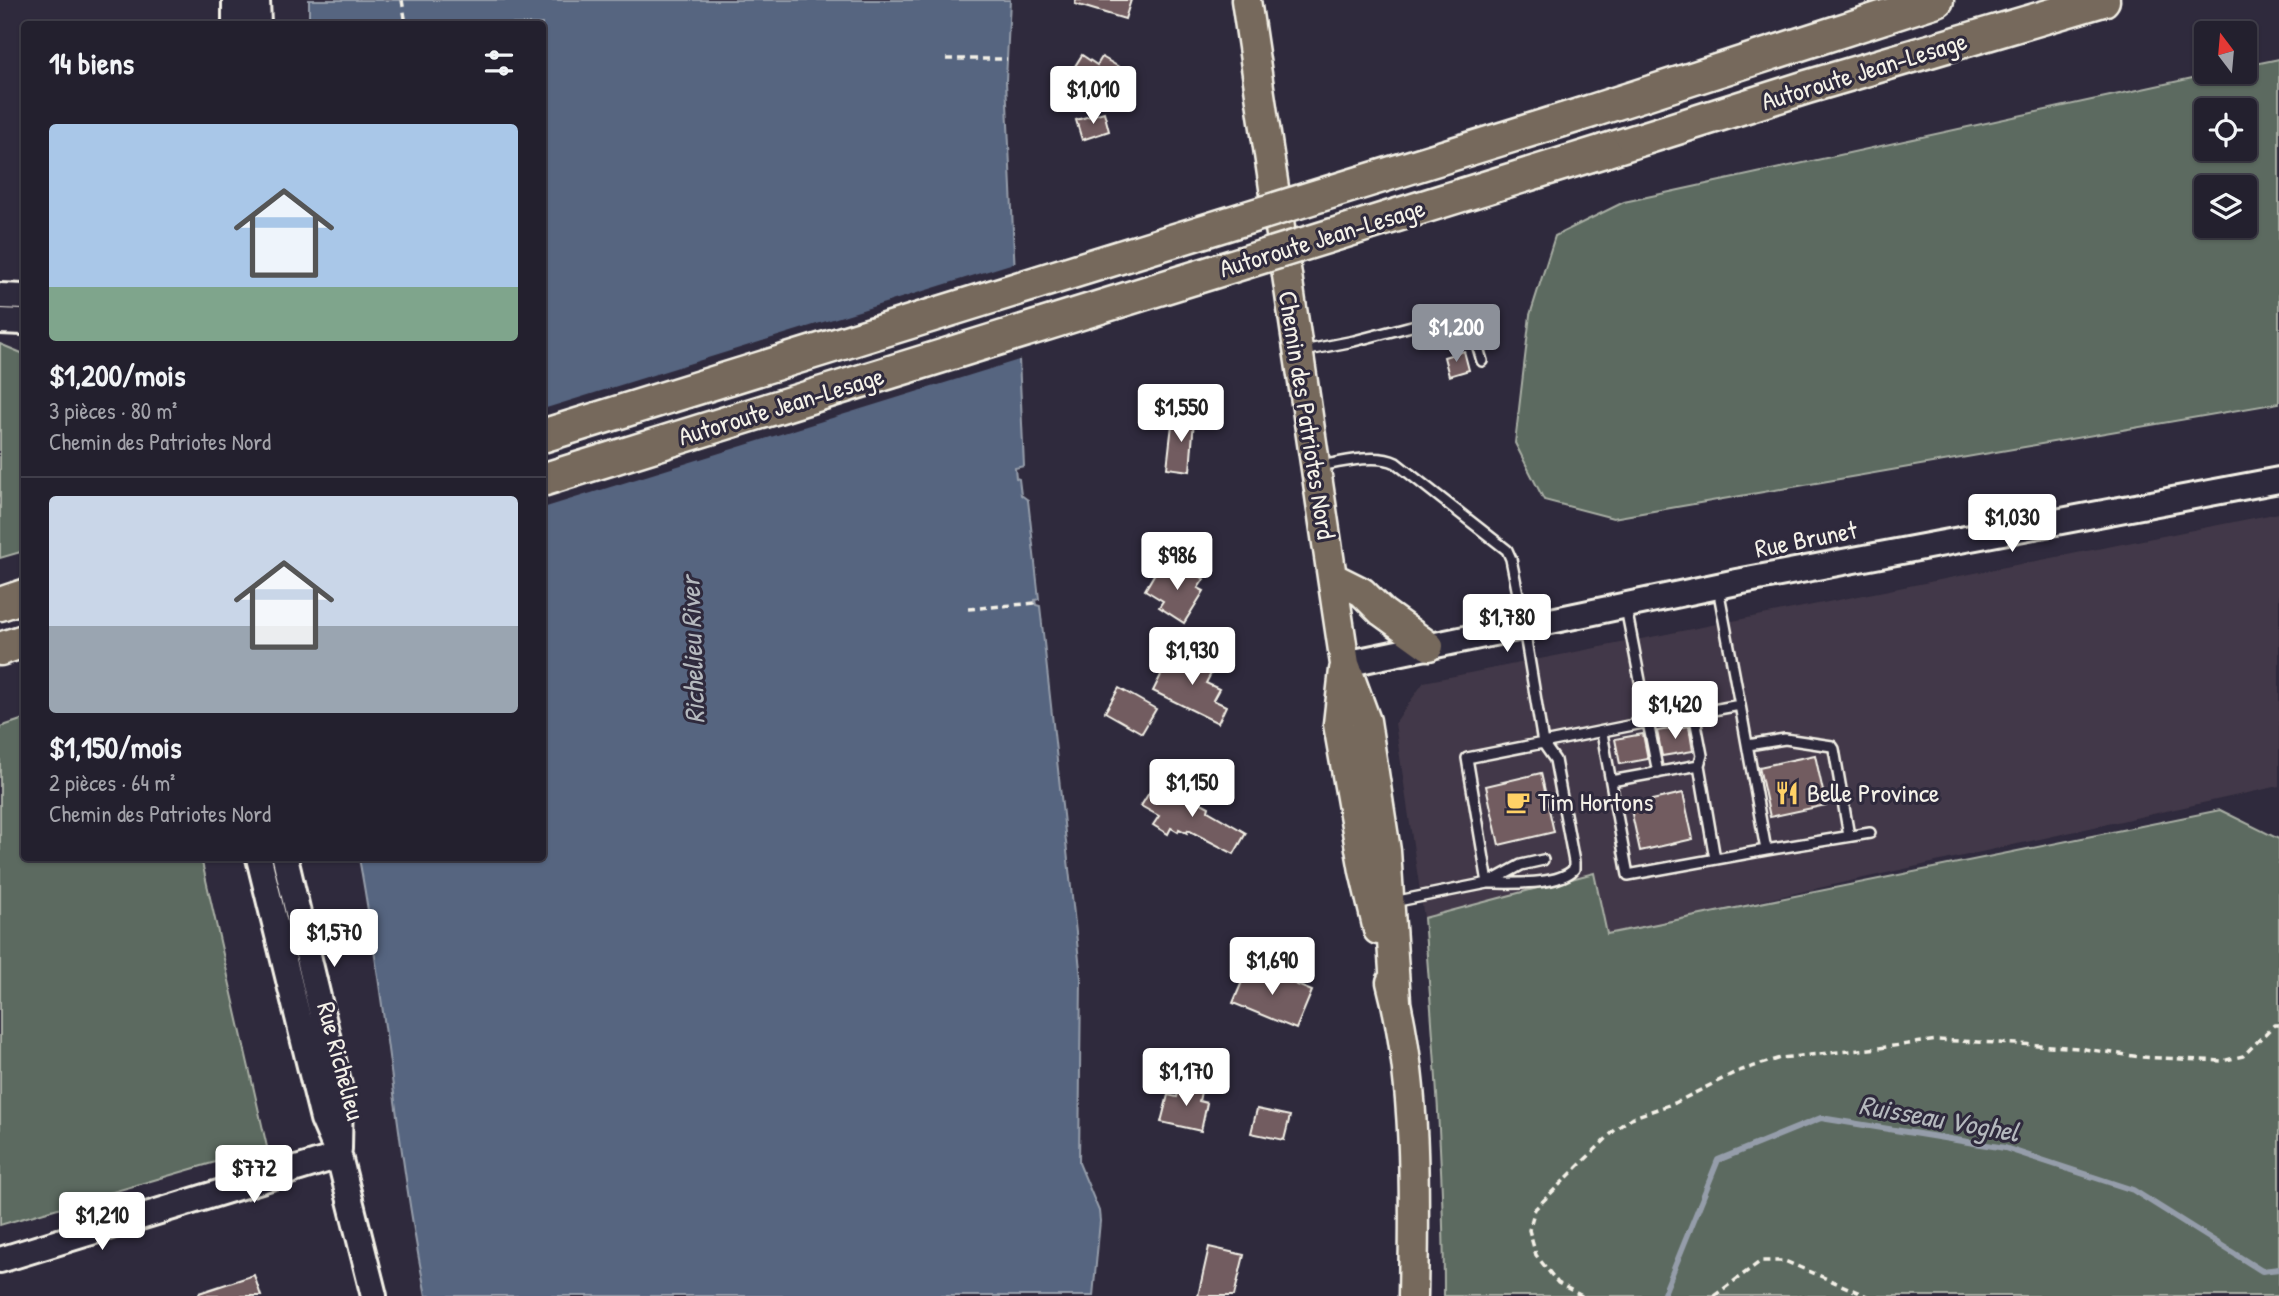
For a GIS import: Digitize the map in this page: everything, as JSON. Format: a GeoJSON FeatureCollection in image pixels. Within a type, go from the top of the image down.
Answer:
{"type":"FeatureCollection","features":[{"type":"Feature","properties":{"kind":"highway","name":"Autoroute Jean-Lesage"},"geometry":{"type":"LineString","coordinates":[[546,435],[1591,111],[1937,0]]}},
{"type":"Feature","properties":{"kind":"highway","name":"Autoroute Jean-Lesage"},"geometry":{"type":"LineString","coordinates":[[546,479],[1807,87],[2103,0]]}},
{"type":"Feature","properties":{"kind":"highway"},"geometry":{"type":"LineString","coordinates":[[0,604],[21,597]]}},
{"type":"Feature","properties":{"kind":"highway"},"geometry":{"type":"LineString","coordinates":[[0,649],[21,642]]}},
{"type":"Feature","properties":{"kind":"main road","name":"Chemin des Patriotes Nord"},"geometry":{"type":"LineString","coordinates":[[1245,0],[1345,664],[1338,724],[1353,815],[1380,904],[1402,1039],[1412,1135],[1413,1296]]}},
{"type":"Feature","properties":{"kind":"main road"},"geometry":{"type":"LineString","coordinates":[[1332,576],[1362,592],[1382,612],[1429,646]]}},
{"type":"Feature","properties":{"kind":"street"},"geometry":{"type":"LineString","coordinates":[[235,0],[235,21]]}},
{"type":"Feature","properties":{"kind":"street"},"geometry":{"type":"LineString","coordinates":[[257,0],[258,21]]}},
{"type":"Feature","properties":{"kind":"street"},"geometry":{"type":"LineString","coordinates":[[0,296],[21,298]]}},
{"type":"Feature","properties":{"kind":"street"},"geometry":{"type":"LineString","coordinates":[[0,321],[21,322]]}},
{"type":"Feature","properties":{"kind":"street","name":"Rue Brunet"},"geometry":{"type":"LineString","coordinates":[[1345,664],[1718,587],[2279,480]]}},
{"type":"Feature","properties":{"kind":"street","name":"Rue Richelieu"},"geometry":{"type":"LineString","coordinates":[[260,861],[323,1119],[339,1156],[373,1296]]}},
{"type":"Feature","properties":{"kind":"street","name":"Rue Richelieu"},"geometry":{"type":"LineString","coordinates":[[286,861],[340,1090],[339,1156]]}},
{"type":"Feature","properties":{"kind":"street"},"geometry":{"type":"LineString","coordinates":[[0,1260],[339,1156]]}},
{"type":"Feature","properties":{"kind":"lane"},"geometry":{"type":"LineString","coordinates":[[1298,352],[1457,316],[1468,324],[1472,331],[1482,361]]}},
{"type":"Feature","properties":{"kind":"lane"},"geometry":{"type":"LineString","coordinates":[[1315,467],[1389,459],[1507,550],[1524,627],[1543,743],[1555,760],[1574,862],[1574,869],[1566,875],[1530,883],[1488,883],[1380,904]]}},
{"type":"Feature","properties":{"kind":"lane"},"geometry":{"type":"LineString","coordinates":[[1718,587],[1766,850]]}},
{"type":"Feature","properties":{"kind":"lane"},"geometry":{"type":"LineString","coordinates":[[1626,606],[1658,773]]}},
{"type":"Feature","properties":{"kind":"lane"},"geometry":{"type":"LineString","coordinates":[[1488,883],[1466,758],[1741,705]]}},
{"type":"Feature","properties":{"kind":"lane"},"geometry":{"type":"LineString","coordinates":[[1694,713],[1702,755],[1699,765],[1715,859]]}},
{"type":"Feature","properties":{"kind":"lane"},"geometry":{"type":"LineString","coordinates":[[1602,733],[1628,875],[1870,833]]}},
{"type":"Feature","properties":{"kind":"lane"},"geometry":{"type":"LineString","coordinates":[[1748,745],[1785,739],[1832,747],[1849,836]]}},
{"type":"Feature","properties":{"kind":"lane"},"geometry":{"type":"LineString","coordinates":[[1611,781],[1699,765]]}},
{"type":"Feature","properties":{"kind":"lane"},"geometry":{"type":"LineString","coordinates":[[1488,883],[1521,865],[1543,860]]}},
{"type":"Feature","properties":{"kind":"path"},"geometry":{"type":"LineString","coordinates":[[402,0],[406,21]]}},
{"type":"Feature","properties":{"kind":"path"},"geometry":{"type":"LineString","coordinates":[[946,59],[1007,59]]}},
{"type":"Feature","properties":{"kind":"path"},"geometry":{"type":"LineString","coordinates":[[968,609],[1036,603]]}},
{"type":"Feature","properties":{"kind":"path"},"geometry":{"type":"LineString","coordinates":[[1582,1296],[1558,1283],[1536,1255],[1529,1230],[1535,1209],[1615,1130],[1631,1118],[1675,1103],[1736,1072],[1780,1058],[1937,1040],[2039,1045],[2140,1057],[2222,1061],[2243,1056],[2274,1025],[2279,1025]]}},
{"type":"Feature","properties":{"kind":"path"},"geometry":{"type":"LineString","coordinates":[[1714,1296],[1761,1261],[1785,1261],[1867,1296]]}},
{"type":"Feature","properties":{"kind":"shaded area"},"geometry":{"type":"Polygon","coordinates":[[[2279,513],[2279,786],[1607,935],[1594,873],[1424,918],[1395,723],[1424,682],[2279,513]]]}},
{"type":"Feature","properties":{"kind":"green space"},"geometry":{"type":"Polygon","coordinates":[[[2279,59],[2279,403],[1613,518],[1544,500],[1515,443],[1530,315],[1555,236],[1624,202],[2194,78],[2194,84],[2258,84],[2258,63],[2279,59]]]}},
{"type":"Feature","properties":{"kind":"green space"},"geometry":{"type":"Polygon","coordinates":[[[0,344],[21,353],[21,552],[0,558],[0,344]]]}},
{"type":"Feature","properties":{"kind":"green space"},"geometry":{"type":"Polygon","coordinates":[[[21,720],[21,861],[202,861],[267,1147],[0,1225],[0,727],[21,720]]]}},
{"type":"Feature","properties":{"kind":"green space"},"geometry":{"type":"Polygon","coordinates":[[[2220,810],[2279,839],[2279,1296],[1444,1296],[1440,1154],[1424,918],[1594,873],[1607,934],[2220,810]]]}},
{"type":"Feature","properties":{"kind":"water","name":"Richelieu River"},"geometry":{"type":"Polygon","coordinates":[[[309,0],[1010,0],[1006,81],[1024,466],[1015,468],[1021,495],[1028,500],[1039,599],[1035,600],[1036,605],[1040,606],[1081,978],[1079,1163],[1099,1211],[1100,1221],[1093,1296],[426,1296],[407,1187],[359,861],[546,861],[546,21],[309,21],[309,0]]]}},
{"type":"Feature","properties":{"kind":"pier"},"geometry":{"type":"Polygon","coordinates":[[[1017,262],[1022,359],[546,507],[546,408],[1017,262]]]}},
{"type":"Feature","properties":{"kind":"building"},"geometry":{"type":"Polygon","coordinates":[[[1076,0],[1131,0],[1125,19],[1075,4],[1076,0]]]}},
{"type":"Feature","properties":{"kind":"building"},"geometry":{"type":"Polygon","coordinates":[[[1082,55],[1097,65],[1102,57],[1119,67],[1099,99],[1067,79],[1082,55]]]}},
{"type":"Feature","properties":{"kind":"building"},"geometry":{"type":"Polygon","coordinates":[[[1104,112],[1109,131],[1082,140],[1076,120],[1104,112]]]}},
{"type":"Feature","properties":{"kind":"building"},"geometry":{"type":"Polygon","coordinates":[[[1464,351],[1469,370],[1449,376],[1444,357],[1464,351]]]}},
{"type":"Feature","properties":{"kind":"building"},"geometry":{"type":"Polygon","coordinates":[[[1173,416],[1194,419],[1190,471],[1167,468],[1173,416]]]}},
{"type":"Feature","properties":{"kind":"building"},"geometry":{"type":"Polygon","coordinates":[[[1184,566],[1204,579],[1198,588],[1204,591],[1184,623],[1159,607],[1163,601],[1145,590],[1158,568],[1176,579],[1184,566]]]}},
{"type":"Feature","properties":{"kind":"building"},"geometry":{"type":"Polygon","coordinates":[[[1192,652],[1216,664],[1206,683],[1219,689],[1213,700],[1226,706],[1218,723],[1153,691],[1167,663],[1182,671],[1192,652]]]}},
{"type":"Feature","properties":{"kind":"building"},"geometry":{"type":"Polygon","coordinates":[[[1119,688],[1156,709],[1142,733],[1105,712],[1119,688]]]}},
{"type":"Feature","properties":{"kind":"building"},"geometry":{"type":"Polygon","coordinates":[[[1689,726],[1693,751],[1662,756],[1657,731],[1689,726]]]}},
{"type":"Feature","properties":{"kind":"building"},"geometry":{"type":"Polygon","coordinates":[[[1643,734],[1648,759],[1620,764],[1615,739],[1643,734]]]}},
{"type":"Feature","properties":{"kind":"building"},"geometry":{"type":"Polygon","coordinates":[[[1815,755],[1826,805],[1770,817],[1759,767],[1815,755]]]}},
{"type":"Feature","properties":{"kind":"building"},"geometry":{"type":"Polygon","coordinates":[[[1541,773],[1554,832],[1499,845],[1486,786],[1541,773]]]}},
{"type":"Feature","properties":{"kind":"building"},"geometry":{"type":"Polygon","coordinates":[[[1170,786],[1209,807],[1208,811],[1246,833],[1234,854],[1188,830],[1187,833],[1179,829],[1178,832],[1171,828],[1168,834],[1153,825],[1159,816],[1141,806],[1152,788],[1165,795],[1170,786]]]}},
{"type":"Feature","properties":{"kind":"building"},"geometry":{"type":"Polygon","coordinates":[[[1683,793],[1693,839],[1640,851],[1630,805],[1683,793]]]}},
{"type":"Feature","properties":{"kind":"building"},"geometry":{"type":"Polygon","coordinates":[[[1249,965],[1312,991],[1296,1029],[1233,1003],[1249,965]]]}},
{"type":"Feature","properties":{"kind":"building"},"geometry":{"type":"Polygon","coordinates":[[[1181,1082],[1202,1087],[1199,1101],[1207,1103],[1201,1131],[1161,1122],[1168,1095],[1177,1097],[1181,1082]]]}},
{"type":"Feature","properties":{"kind":"building"},"geometry":{"type":"Polygon","coordinates":[[[1257,1109],[1290,1116],[1284,1140],[1251,1133],[1257,1109]]]}},
{"type":"Feature","properties":{"kind":"building"},"geometry":{"type":"Polygon","coordinates":[[[1209,1247],[1244,1255],[1234,1296],[1198,1296],[1209,1247]]]}},
{"type":"Feature","properties":{"kind":"building"},"geometry":{"type":"Polygon","coordinates":[[[254,1275],[261,1296],[200,1296],[199,1293],[254,1275]]]}},
{"type":"Feature","properties":{"kind":"waterway","name":"Ruisseau Voghel"},"geometry":{"type":"LineString","coordinates":[[1663,1296],[1718,1160],[1821,1118],[2005,1148],[2133,1190],[2262,1271],[2279,1269]]}},
{"type":"Feature","properties":{"kind":"place","name":"Belle Province"},"geometry":{"type":"Point","coordinates":[1787,793]}},
{"type":"Feature","properties":{"kind":"place","name":"Tim Hortons"},"geometry":{"type":"Point","coordinates":[1518,802]}}]}
